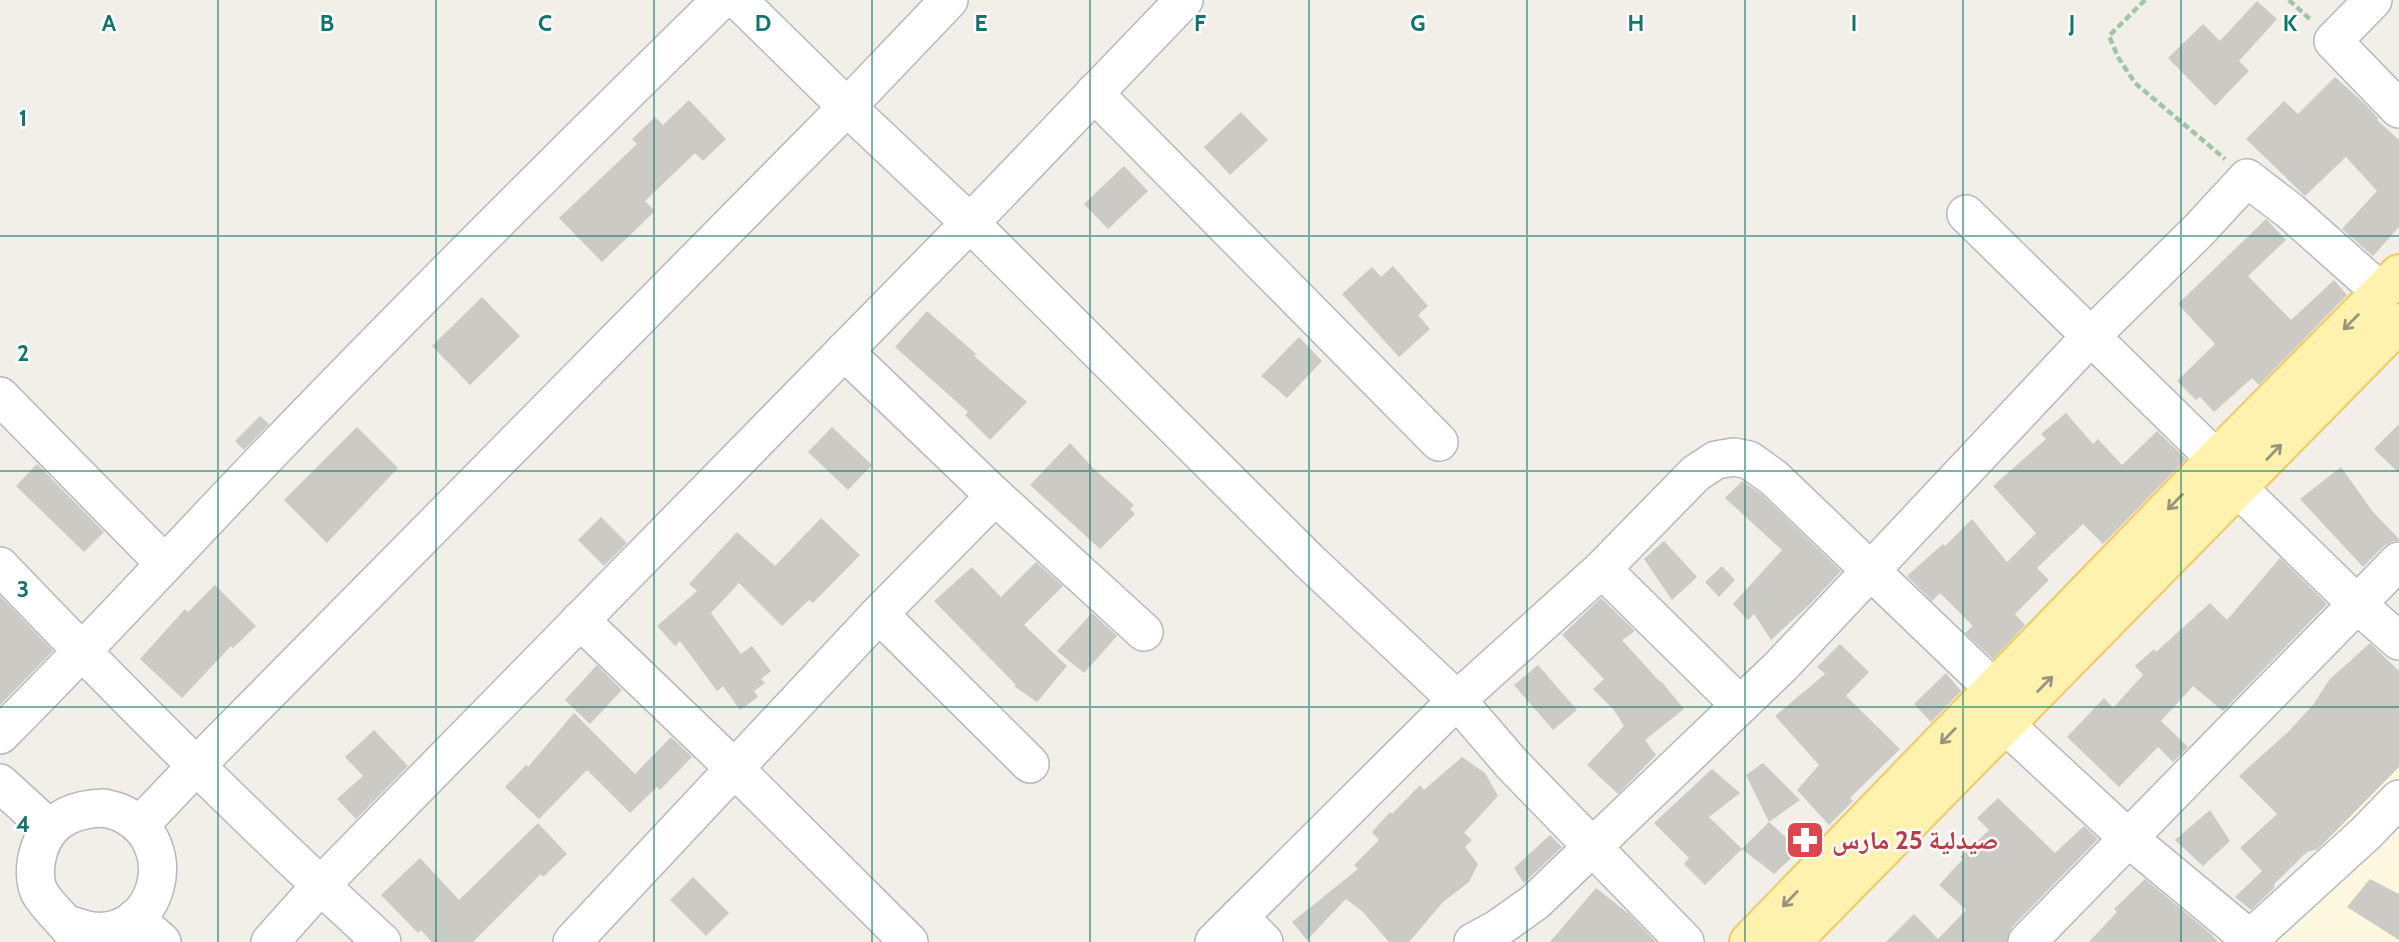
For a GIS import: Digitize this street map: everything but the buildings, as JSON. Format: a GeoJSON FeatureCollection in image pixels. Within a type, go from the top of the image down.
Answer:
{"type":"FeatureCollection","features":[{"type":"Feature","properties":{"kind":"main road"},"geometry":{"type":"LineString","coordinates":[[1749,942],[2227,474],[2393,296]]}},
{"type":"Feature","properties":{"kind":"main road"},"geometry":{"type":"LineString","coordinates":[[1791,942],[1993,705]]}},
{"type":"Feature","properties":{"kind":"street"},"geometry":{"type":"LineString","coordinates":[[0,735],[83,653],[272,452],[589,129],[721,0]]}},
{"type":"Feature","properties":{"kind":"street"},"geometry":{"type":"LineString","coordinates":[[738,0],[970,223],[1308,560],[1457,700],[1512,764],[1685,942]]}},
{"type":"Feature","properties":{"kind":"street"},"geometry":{"type":"LineString","coordinates":[[140,825],[949,0]]}},
{"type":"Feature","properties":{"kind":"street"},"geometry":{"type":"LineString","coordinates":[[270,942],[320,886],[970,223],[1184,0]]}},
{"type":"Feature","properties":{"kind":"street"},"geometry":{"type":"LineString","coordinates":[[2373,0],[2333,41],[2399,108]]}},
{"type":"Feature","properties":{"kind":"street"},"geometry":{"type":"LineString","coordinates":[[1094,93],[1439,442]]}},
{"type":"Feature","properties":{"kind":"street"},"geometry":{"type":"LineString","coordinates":[[1473,942],[1535,902],[1781,666],[2091,336],[2198,231],[2247,178],[2393,296]]}},
{"type":"Feature","properties":{"kind":"street"},"geometry":{"type":"LineString","coordinates":[[1966,214],[2358,605],[2399,641]]}},
{"type":"Feature","properties":{"kind":"street"},"geometry":{"type":"LineString","coordinates":[[844,351],[995,496],[1143,632]]}},
{"type":"Feature","properties":{"kind":"street"},"geometry":{"type":"LineString","coordinates":[[0,396],[166,564]]}},
{"type":"Feature","properties":{"kind":"street"},"geometry":{"type":"LineString","coordinates":[[1213,942],[1251,930],[1457,700],[1602,569],[1696,473],[1716,460],[1734,457],[1749,460],[1774,478],[1870,571],[1993,705],[2127,837],[2248,940],[2366,833],[2399,799]]}},
{"type":"Feature","properties":{"kind":"street"},"geometry":{"type":"LineString","coordinates":[[572,942],[879,614],[995,496]]}},
{"type":"Feature","properties":{"kind":"street"},"geometry":{"type":"LineString","coordinates":[[2027,942],[2399,561]]}},
{"type":"Feature","properties":{"kind":"street"},"geometry":{"type":"LineString","coordinates":[[0,566],[83,653],[320,886],[382,942]]}},
{"type":"Feature","properties":{"kind":"street"},"geometry":{"type":"LineString","coordinates":[[1602,569],[1740,705]]}},
{"type":"Feature","properties":{"kind":"street"},"geometry":{"type":"LineString","coordinates":[[879,614],[1030,764]]}},
{"type":"Feature","properties":{"kind":"street"},"geometry":{"type":"LineString","coordinates":[[580,620],[909,942]]}},
{"type":"Feature","properties":{"kind":"street"},"geometry":{"type":"LineString","coordinates":[[0,783],[50,829]]}},
{"type":"Feature","properties":{"kind":"street"},"geometry":{"type":"LineString","coordinates":[[104,808],[124,814],[140,825],[152,842],[159,862],[157,883],[149,902],[148,930],[92,931],[70,925],[62,935],[39,893],[35,871],[38,849],[50,829],[65,816],[84,809],[104,808]]}},
{"type":"Feature","properties":{"kind":"path"},"geometry":{"type":"LineString","coordinates":[[2144,0],[2109,36],[2118,57],[2135,83],[2247,178]]}},
{"type":"Feature","properties":{"kind":"shaded area"},"geometry":{"type":"Polygon","coordinates":[[[2399,766],[2399,942],[2227,942],[2278,894],[2399,766]]]}},
{"type":"Feature","properties":{"kind":"place","name":"صيدلية 25 مارس"},"geometry":{"type":"Point","coordinates":[1805,840]}}]}
